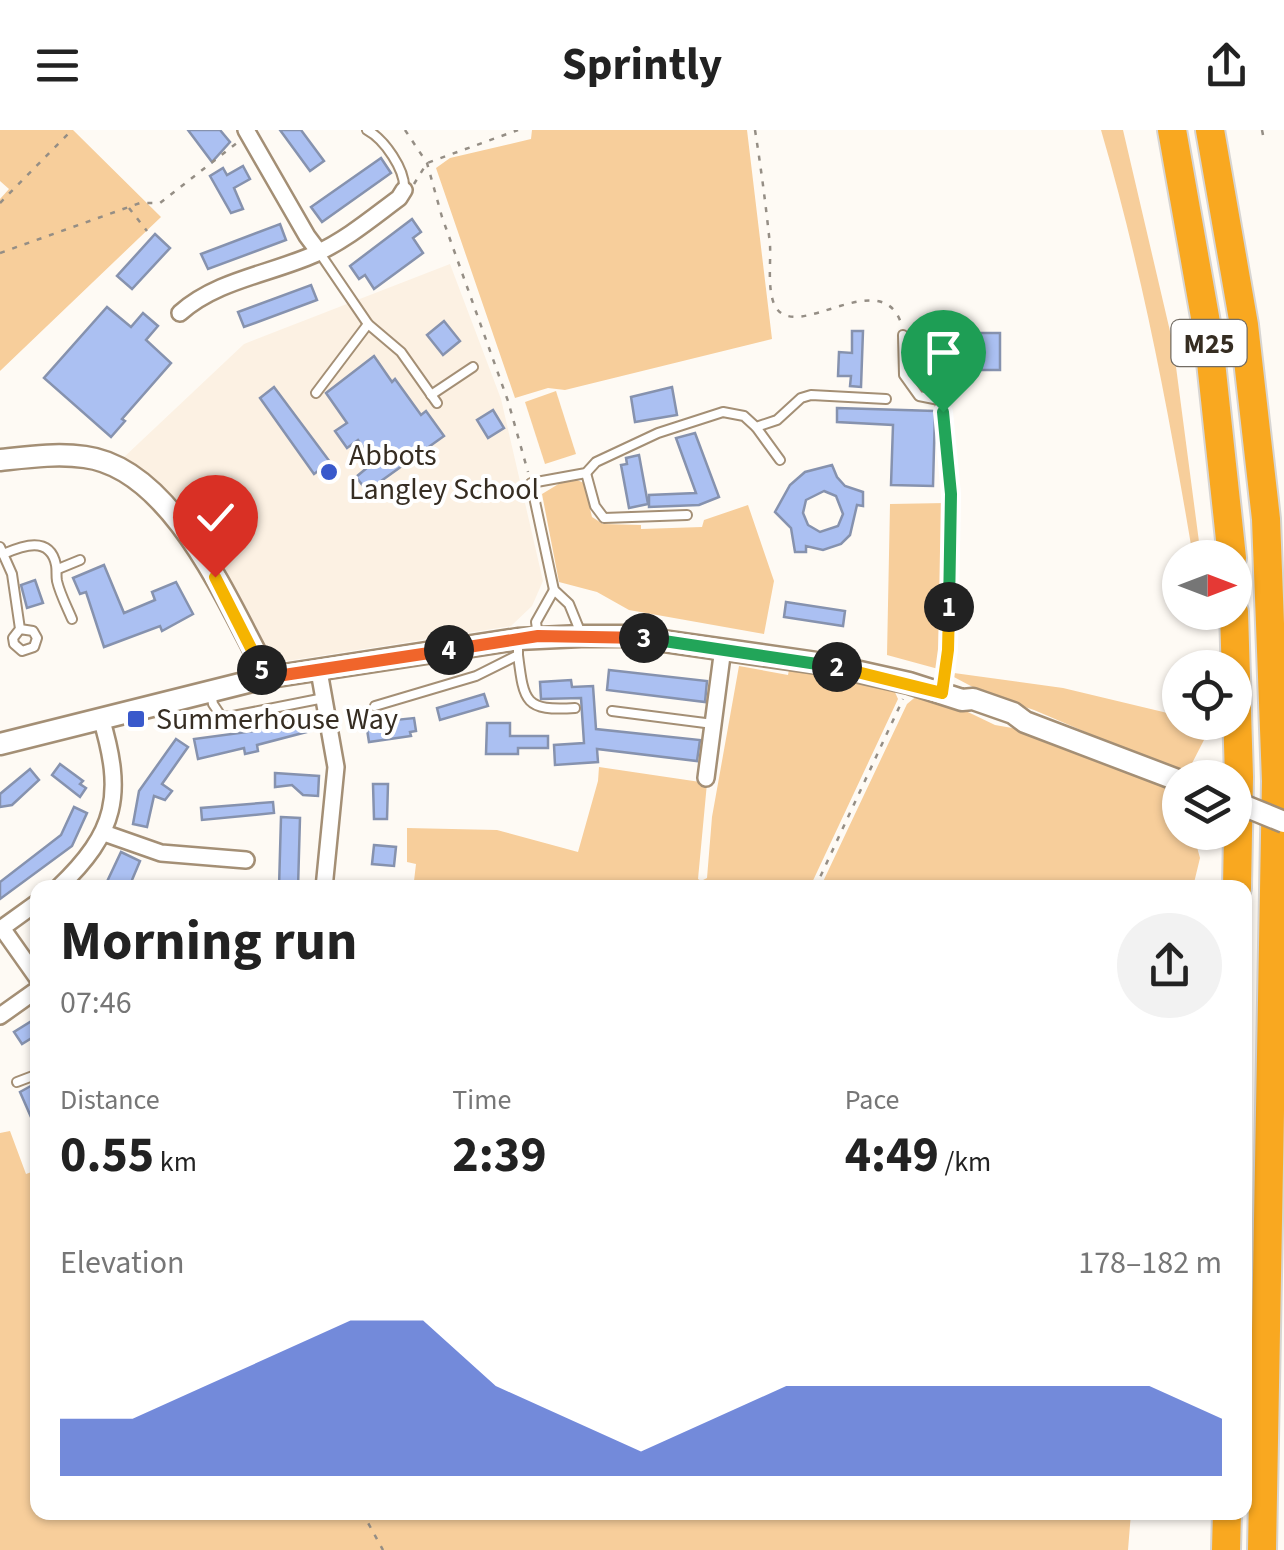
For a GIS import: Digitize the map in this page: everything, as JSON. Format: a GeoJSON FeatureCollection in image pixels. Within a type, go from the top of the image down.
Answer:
{"type":"FeatureCollection","features":[{"type":"Feature","properties":{"kind":"highway","name":"M25"},"geometry":{"type":"LineString","coordinates":[[1172,130],[1208,334],[1230,540]]}},
{"type":"Feature","properties":{"kind":"highway","name":"M25"},"geometry":{"type":"LineString","coordinates":[[1210,130],[1244,325],[1267,538],[1276,781],[1262,1550]]}},
{"type":"Feature","properties":{"kind":"highway"},"geometry":{"type":"LineString","coordinates":[[1235,630],[1238,880]]}},
{"type":"Feature","properties":{"kind":"highway"},"geometry":{"type":"LineString","coordinates":[[1226,1520],[1226,1550]]}},
{"type":"Feature","properties":{"kind":"street"},"geometry":{"type":"LineString","coordinates":[[247,131],[320,252]]}},
{"type":"Feature","properties":{"kind":"street"},"geometry":{"type":"LineString","coordinates":[[180,313],[198,296],[343,240],[400,198],[404,190]]}},
{"type":"Feature","properties":{"kind":"street"},"geometry":{"type":"LineString","coordinates":[[0,460],[87,457],[140,482],[158,498],[215,577],[261,663],[264,678]]}},
{"type":"Feature","properties":{"kind":"street"},"geometry":{"type":"LineString","coordinates":[[0,744],[264,678],[582,636],[628,636],[824,664],[973,699],[1162,774]]}},
{"type":"Feature","properties":{"kind":"street"},"geometry":{"type":"LineString","coordinates":[[706,778],[723,648]]}},
{"type":"Feature","properties":{"kind":"street"},"geometry":{"type":"LineString","coordinates":[[319,671],[336,767],[325,880]]}},
{"type":"Feature","properties":{"kind":"street"},"geometry":{"type":"LineString","coordinates":[[66,880],[104,833],[114,802],[111,755],[101,718]]}},
{"type":"Feature","properties":{"kind":"street"},"geometry":{"type":"LineString","coordinates":[[1252,809],[1284,822]]}},
{"type":"Feature","properties":{"kind":"street"},"geometry":{"type":"LineString","coordinates":[[104,833],[162,854],[246,860]]}},
{"type":"Feature","properties":{"kind":"street"},"geometry":{"type":"LineString","coordinates":[[30,908],[2,928],[30,968]]}},
{"type":"Feature","properties":{"kind":"street"},"geometry":{"type":"LineString","coordinates":[[0,1016],[30,995]]}},
{"type":"Feature","properties":{"kind":"lane"},"geometry":{"type":"LineString","coordinates":[[367,130],[375,134],[404,176],[404,190]]}},
{"type":"Feature","properties":{"kind":"lane"},"geometry":{"type":"LineString","coordinates":[[320,252],[368,324],[400,352],[434,398],[473,367]]}},
{"type":"Feature","properties":{"kind":"lane"},"geometry":{"type":"LineString","coordinates":[[316,393],[368,324]]}},
{"type":"Feature","properties":{"kind":"lane"},"geometry":{"type":"LineString","coordinates":[[903,334],[904,374],[920,396],[939,400],[943,412],[951,515],[948,650],[952,696]]}},
{"type":"Feature","properties":{"kind":"lane"},"geometry":{"type":"LineString","coordinates":[[756,428],[778,420],[801,398],[886,399]]}},
{"type":"Feature","properties":{"kind":"lane"},"geometry":{"type":"LineString","coordinates":[[582,636],[569,604],[554,590],[530,483],[586,473],[596,462],[658,433],[723,412],[744,416],[780,460]]}},
{"type":"Feature","properties":{"kind":"lane"},"geometry":{"type":"LineString","coordinates":[[586,473],[595,506],[604,518],[686,515]]}},
{"type":"Feature","properties":{"kind":"lane"},"geometry":{"type":"LineString","coordinates":[[20,629],[12,574],[1,550],[32,544],[44,546],[58,569],[56,577],[72,619]]}},
{"type":"Feature","properties":{"kind":"lane"},"geometry":{"type":"LineString","coordinates":[[58,569],[80,560]]}},
{"type":"Feature","properties":{"kind":"lane"},"geometry":{"type":"LineString","coordinates":[[375,706],[476,676],[524,643],[554,590]]}},
{"type":"Feature","properties":{"kind":"lane"},"geometry":{"type":"LineString","coordinates":[[524,643],[524,689],[532,704],[545,710],[575,708]]}},
{"type":"Feature","properties":{"kind":"lane"},"geometry":{"type":"LineString","coordinates":[[211,691],[221,716],[228,717],[324,698]]}},
{"type":"Feature","properties":{"kind":"lane"},"geometry":{"type":"LineString","coordinates":[[612,710],[713,724]]}},
{"type":"Feature","properties":{"kind":"lane"},"geometry":{"type":"LineString","coordinates":[[18,1082],[30,1077]]}},
{"type":"Feature","properties":{"kind":"path"},"geometry":{"type":"LineString","coordinates":[[0,202],[72,130]]}},
{"type":"Feature","properties":{"kind":"path"},"geometry":{"type":"LineString","coordinates":[[405,130],[427,162],[442,217],[508,401],[530,483]]}},
{"type":"Feature","properties":{"kind":"path"},"geometry":{"type":"LineString","coordinates":[[404,190],[415,183],[427,162],[518,130]]}},
{"type":"Feature","properties":{"kind":"path"},"geometry":{"type":"LineString","coordinates":[[756,130],[777,310],[802,316],[863,301],[881,302],[896,312],[903,334]]}},
{"type":"Feature","properties":{"kind":"path"},"geometry":{"type":"LineString","coordinates":[[1262,130],[1264,140]]}},
{"type":"Feature","properties":{"kind":"path"},"geometry":{"type":"LineString","coordinates":[[0,253],[140,203],[160,203],[247,131]]}},
{"type":"Feature","properties":{"kind":"path"},"geometry":{"type":"LineString","coordinates":[[128,207],[147,231]]}},
{"type":"Feature","properties":{"kind":"path"},"geometry":{"type":"LineString","coordinates":[[819,880],[908,683]]}},
{"type":"Feature","properties":{"kind":"path"},"geometry":{"type":"LineString","coordinates":[[366,1520],[382,1550]]}},
{"type":"Feature","properties":{"kind":"shaded area"},"geometry":{"type":"Polygon","coordinates":[[[0,130],[73,130],[161,217],[0,371],[0,199],[9,189],[0,181],[0,130]]]}},
{"type":"Feature","properties":{"kind":"shaded area"},"geometry":{"type":"Polygon","coordinates":[[[532,130],[747,130],[772,339],[565,390],[548,388],[515,398],[436,168],[450,158],[531,139],[532,130]]]}},
{"type":"Feature","properties":{"kind":"shaded area"},"geometry":{"type":"Polygon","coordinates":[[[1101,130],[1123,130],[1173,344],[1199,540],[1190,540],[1129,236],[1101,130]]]}},
{"type":"Feature","properties":{"kind":"shaded area","name":"Abbots Langley School"},"geometry":{"type":"Polygon","coordinates":[[[450,264],[501,399],[543,581],[532,606],[511,626],[274,663],[267,660],[206,536],[190,514],[122,459],[244,344],[450,264]]]}},
{"type":"Feature","properties":{"kind":"shaded area"},"geometry":{"type":"Polygon","coordinates":[[[556,391],[576,454],[545,464],[525,402],[556,391]]]}},
{"type":"Feature","properties":{"kind":"shaded area"},"geometry":{"type":"Polygon","coordinates":[[[570,477],[584,483],[592,517],[603,524],[641,525],[641,529],[702,527],[704,520],[748,505],[774,581],[764,634],[629,610],[597,592],[559,582],[542,494],[570,477]]]}},
{"type":"Feature","properties":{"kind":"shaded area"},"geometry":{"type":"Polygon","coordinates":[[[946,503],[942,670],[887,655],[890,504],[946,503]]]}},
{"type":"Feature","properties":{"kind":"shaded area"},"geometry":{"type":"Polygon","coordinates":[[[790,664],[886,685],[898,699],[813,880],[703,880],[707,878],[712,817],[739,666],[788,675],[790,664]]]}},
{"type":"Feature","properties":{"kind":"shaded area"},"geometry":{"type":"Polygon","coordinates":[[[954,673],[1063,688],[1162,712],[1162,740],[1204,740],[1194,760],[1162,760],[1162,765],[984,693],[952,676],[954,673]]]}},
{"type":"Feature","properties":{"kind":"shaded area"},"geometry":{"type":"Polygon","coordinates":[[[919,694],[945,701],[995,725],[1030,731],[1162,785],[1162,850],[1198,850],[1200,858],[1195,880],[824,880],[907,704],[919,694]]]}},
{"type":"Feature","properties":{"kind":"shaded area"},"geometry":{"type":"Polygon","coordinates":[[[599,767],[707,783],[698,879],[414,880],[416,864],[407,862],[407,828],[497,830],[578,852],[599,767]]]}},
{"type":"Feature","properties":{"kind":"shaded area"},"geometry":{"type":"Polygon","coordinates":[[[10,1131],[26,1174],[30,1173],[30,1520],[1130,1520],[1128,1550],[0,1550],[0,1133],[10,1131]]]}},
{"type":"Feature","properties":{"kind":"building"},"geometry":{"type":"Polygon","coordinates":[[[188,130],[220,130],[230,142],[212,162],[188,130]]]}},
{"type":"Feature","properties":{"kind":"building"},"geometry":{"type":"Polygon","coordinates":[[[280,130],[301,130],[324,161],[310,171],[280,130]]]}},
{"type":"Feature","properties":{"kind":"building"},"geometry":{"type":"Polygon","coordinates":[[[381,158],[391,173],[322,222],[311,207],[381,158]]]}},
{"type":"Feature","properties":{"kind":"building"},"geometry":{"type":"Polygon","coordinates":[[[243,166],[250,179],[234,188],[243,209],[231,213],[210,176],[223,168],[227,175],[243,166]]]}},
{"type":"Feature","properties":{"kind":"building"},"geometry":{"type":"Polygon","coordinates":[[[412,219],[421,232],[413,238],[423,253],[374,289],[365,275],[359,279],[350,266],[412,219]]]}},
{"type":"Feature","properties":{"kind":"building"},"geometry":{"type":"Polygon","coordinates":[[[280,224],[286,240],[208,269],[201,254],[280,224]]]}},
{"type":"Feature","properties":{"kind":"building"},"geometry":{"type":"Polygon","coordinates":[[[155,234],[170,248],[132,289],[117,276],[155,234]]]}},
{"type":"Feature","properties":{"kind":"building"},"geometry":{"type":"Polygon","coordinates":[[[311,285],[317,300],[244,327],[238,312],[311,285]]]}},
{"type":"Feature","properties":{"kind":"building"},"geometry":{"type":"Polygon","coordinates":[[[107,307],[131,327],[143,313],[158,326],[146,340],[171,363],[111,437],[44,378],[107,307]]]}},
{"type":"Feature","properties":{"kind":"building"},"geometry":{"type":"Polygon","coordinates":[[[444,321],[460,341],[443,355],[427,335],[444,321]]]}},
{"type":"Feature","properties":{"kind":"building"},"geometry":{"type":"Polygon","coordinates":[[[852,331],[863,331],[861,387],[850,386],[851,376],[838,376],[839,352],[852,353],[852,331]]]}},
{"type":"Feature","properties":{"kind":"building"},"geometry":{"type":"Polygon","coordinates":[[[972,333],[1000,333],[1000,370],[972,370],[972,333]]]}},
{"type":"Feature","properties":{"kind":"building"},"geometry":{"type":"Polygon","coordinates":[[[374,356],[392,382],[395,379],[421,415],[426,411],[444,436],[367,491],[356,477],[374,462],[358,440],[347,448],[335,431],[347,423],[326,393],[374,356]]]}},
{"type":"Feature","properties":{"kind":"building"},"geometry":{"type":"Polygon","coordinates":[[[274,387],[330,462],[314,474],[260,398],[274,387]]]}},
{"type":"Feature","properties":{"kind":"building"},"geometry":{"type":"Polygon","coordinates":[[[672,387],[677,415],[635,422],[631,397],[672,387]]]}},
{"type":"Feature","properties":{"kind":"building"},"geometry":{"type":"Polygon","coordinates":[[[837,408],[935,411],[933,486],[891,485],[893,425],[837,422],[837,408]]]}},
{"type":"Feature","properties":{"kind":"building"},"geometry":{"type":"Polygon","coordinates":[[[493,410],[504,428],[488,438],[477,420],[493,410]]]}},
{"type":"Feature","properties":{"kind":"building"},"geometry":{"type":"Polygon","coordinates":[[[695,433],[719,497],[699,505],[649,507],[649,495],[696,493],[676,438],[695,433]]]}},
{"type":"Feature","properties":{"kind":"building"},"geometry":{"type":"Polygon","coordinates":[[[639,455],[648,504],[629,508],[621,465],[627,464],[626,458],[639,455]]]}},
{"type":"Feature","properties":{"kind":"building"},"geometry":{"type":"Polygon","coordinates":[[[832,465],[845,486],[863,492],[863,506],[857,505],[850,535],[841,544],[823,550],[806,546],[806,552],[795,552],[791,528],[775,512],[790,485],[805,472],[832,465]],[[824,491],[806,500],[803,513],[808,525],[820,532],[838,526],[843,514],[836,496],[824,491]]]}},
{"type":"Feature","properties":{"kind":"building"},"geometry":{"type":"Polygon","coordinates":[[[104,565],[124,613],[155,600],[152,592],[176,582],[193,614],[162,631],[160,626],[104,647],[86,592],[80,594],[73,578],[104,565]]]}},
{"type":"Feature","properties":{"kind":"building"},"geometry":{"type":"Polygon","coordinates":[[[35,580],[43,603],[27,608],[21,585],[35,580]]]}},
{"type":"Feature","properties":{"kind":"building"},"geometry":{"type":"Polygon","coordinates":[[[786,602],[845,611],[843,626],[784,617],[786,602]]]}},
{"type":"Feature","properties":{"kind":"building"},"geometry":{"type":"Polygon","coordinates":[[[609,670],[707,681],[705,702],[607,690],[609,670]]]}},
{"type":"Feature","properties":{"kind":"building"},"geometry":{"type":"Polygon","coordinates":[[[571,680],[572,687],[593,686],[596,729],[700,740],[697,761],[597,749],[598,762],[555,765],[554,745],[584,743],[581,698],[541,699],[540,682],[571,680]]]}},
{"type":"Feature","properties":{"kind":"building"},"geometry":{"type":"Polygon","coordinates":[[[484,694],[488,706],[440,720],[437,708],[484,694]]]}},
{"type":"Feature","properties":{"kind":"building"},"geometry":{"type":"Polygon","coordinates":[[[315,714],[318,729],[257,745],[258,751],[245,754],[244,748],[198,759],[194,739],[254,731],[315,714]]]}},
{"type":"Feature","properties":{"kind":"building"},"geometry":{"type":"Polygon","coordinates":[[[414,718],[416,731],[410,732],[411,736],[369,742],[366,723],[414,718]]]}},
{"type":"Feature","properties":{"kind":"building"},"geometry":{"type":"Polygon","coordinates":[[[487,723],[510,723],[510,736],[548,736],[548,748],[518,748],[518,754],[486,754],[487,723]]]}},
{"type":"Feature","properties":{"kind":"building"},"geometry":{"type":"Polygon","coordinates":[[[176,739],[188,747],[162,784],[172,791],[165,800],[154,796],[147,827],[133,824],[139,791],[176,739]]]}},
{"type":"Feature","properties":{"kind":"building"},"geometry":{"type":"Polygon","coordinates":[[[60,764],[83,781],[80,784],[86,788],[80,797],[52,775],[60,764]]]}},
{"type":"Feature","properties":{"kind":"building"},"geometry":{"type":"Polygon","coordinates":[[[30,769],[39,780],[12,805],[0,807],[0,794],[30,769]]]}},
{"type":"Feature","properties":{"kind":"building"},"geometry":{"type":"Polygon","coordinates":[[[275,773],[319,776],[318,796],[303,795],[292,785],[275,787],[275,773]]]}},
{"type":"Feature","properties":{"kind":"building"},"geometry":{"type":"Polygon","coordinates":[[[373,784],[388,784],[387,819],[374,819],[373,784]]]}},
{"type":"Feature","properties":{"kind":"building"},"geometry":{"type":"Polygon","coordinates":[[[273,802],[274,813],[202,820],[201,808],[273,802]]]}},
{"type":"Feature","properties":{"kind":"building"},"geometry":{"type":"Polygon","coordinates":[[[74,807],[87,813],[72,846],[0,899],[0,882],[61,835],[74,807]]]}},
{"type":"Feature","properties":{"kind":"building"},"geometry":{"type":"Polygon","coordinates":[[[281,817],[300,818],[298,880],[279,880],[281,817]]]}},
{"type":"Feature","properties":{"kind":"building"},"geometry":{"type":"Polygon","coordinates":[[[374,845],[396,847],[394,866],[372,864],[374,845]]]}},
{"type":"Feature","properties":{"kind":"building"},"geometry":{"type":"Polygon","coordinates":[[[121,852],[140,861],[132,880],[108,880],[121,852]]]}},
{"type":"Feature","properties":{"kind":"building"},"geometry":{"type":"Polygon","coordinates":[[[30,1022],[30,1039],[22,1044],[14,1032],[30,1022]]]}},
{"type":"Feature","properties":{"kind":"building"},"geometry":{"type":"Polygon","coordinates":[[[30,1086],[30,1115],[20,1092],[30,1086]]]}},
{"type":"Feature","properties":{"kind":"place","name":"Abbots Langley School"},"geometry":{"type":"Point","coordinates":[329,472]}},
{"type":"Feature","properties":{"kind":"place","name":"Summerhouse Way"},"geometry":{"type":"Point","coordinates":[136,719]}},
{"type":"Feature","properties":{"kind":"route"},"geometry":{"type":"LineString","coordinates":[[215,577],[261,663],[264,678],[538,636],[628,636],[824,664],[942,693],[948,650],[951,515],[943,412]]}}]}
